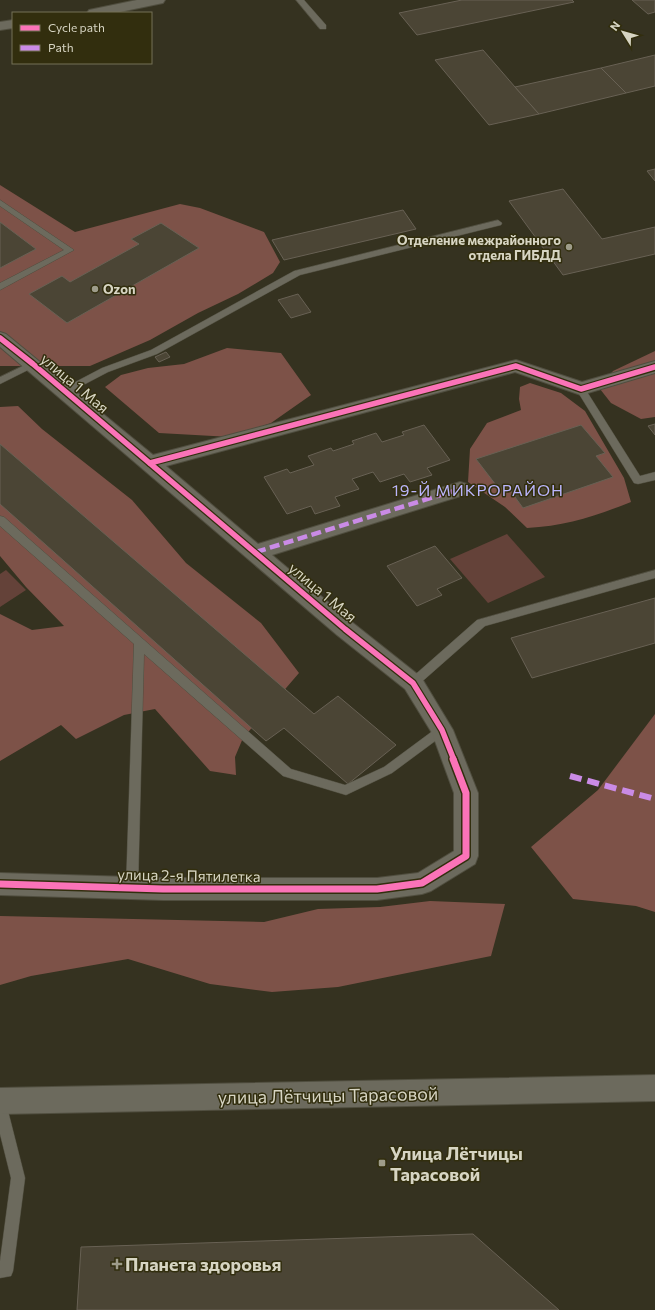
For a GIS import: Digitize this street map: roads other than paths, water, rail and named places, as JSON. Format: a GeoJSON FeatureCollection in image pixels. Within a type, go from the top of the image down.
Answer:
{"type":"FeatureCollection","features":[{"type":"Feature","properties":{"kind":"street"},"geometry":{"type":"LineString","coordinates":[[99,12],[158,0]]}},
{"type":"Feature","properties":{"kind":"street"},"geometry":{"type":"LineString","coordinates":[[0,26],[12,24]]}},
{"type":"Feature","properties":{"kind":"street","name":"улица 1 Мая"},"geometry":{"type":"LineString","coordinates":[[0,338],[33,364],[64,392],[256,552],[345,629],[413,684],[442,730],[466,793],[466,856],[422,883],[377,889]]}},
{"type":"Feature","properties":{"kind":"street"},"geometry":{"type":"LineString","coordinates":[[150,463],[516,366],[581,389],[655,367]]}},
{"type":"Feature","properties":{"kind":"street"},"geometry":{"type":"LineString","coordinates":[[256,552],[460,489]]}},
{"type":"Feature","properties":{"kind":"street","name":"улица 2-я Пятилетка"},"geometry":{"type":"LineString","coordinates":[[0,884],[132,888],[377,889]]}},
{"type":"Feature","properties":{"kind":"street","name":"улица Лётчицы Тарасовой"},"geometry":{"type":"LineString","coordinates":[[0,1101],[655,1088]]}},
{"type":"Feature","properties":{"kind":"lane"},"geometry":{"type":"LineString","coordinates":[[300,0],[323,27]]}},
{"type":"Feature","properties":{"kind":"lane"},"geometry":{"type":"LineString","coordinates":[[0,202],[70,250],[0,287]]}},
{"type":"Feature","properties":{"kind":"lane"},"geometry":{"type":"LineString","coordinates":[[64,392],[105,370],[154,352],[297,273],[498,223]]}},
{"type":"Feature","properties":{"kind":"lane"},"geometry":{"type":"LineString","coordinates":[[0,380],[33,364]]}},
{"type":"Feature","properties":{"kind":"lane"},"geometry":{"type":"LineString","coordinates":[[581,389],[638,480],[655,476]]}},
{"type":"Feature","properties":{"kind":"lane"},"geometry":{"type":"LineString","coordinates":[[0,520],[287,773],[346,790],[388,770],[442,730]]}},
{"type":"Feature","properties":{"kind":"lane"},"geometry":{"type":"LineString","coordinates":[[413,684],[481,623],[655,574]]}},
{"type":"Feature","properties":{"kind":"lane"},"geometry":{"type":"LineString","coordinates":[[132,888],[139,643]]}},
{"type":"Feature","properties":{"kind":"lane"},"geometry":{"type":"LineString","coordinates":[[0,1107],[18,1178],[6,1271],[0,1271]]}},
{"type":"Feature","properties":{"kind":"place","name":"Отделение межрайонного отдела ГИБДД"},"geometry":{"type":"Point","coordinates":[569,247]}},
{"type":"Feature","properties":{"kind":"place","name":"Ozon"},"geometry":{"type":"Point","coordinates":[95,289]}},
{"type":"Feature","properties":{"kind":"place","name":"Улица Лётчицы Тарасовой"},"geometry":{"type":"Point","coordinates":[382,1163]}},
{"type":"Feature","properties":{"kind":"place","name":"Планета здоровья"},"geometry":{"type":"Point","coordinates":[117,1264]}},
{"type":"Feature","properties":{"kind":"district","name":"19-Й МИКРОРАЙОН"},"geometry":{"type":"Point","coordinates":[478,489]}}]}
